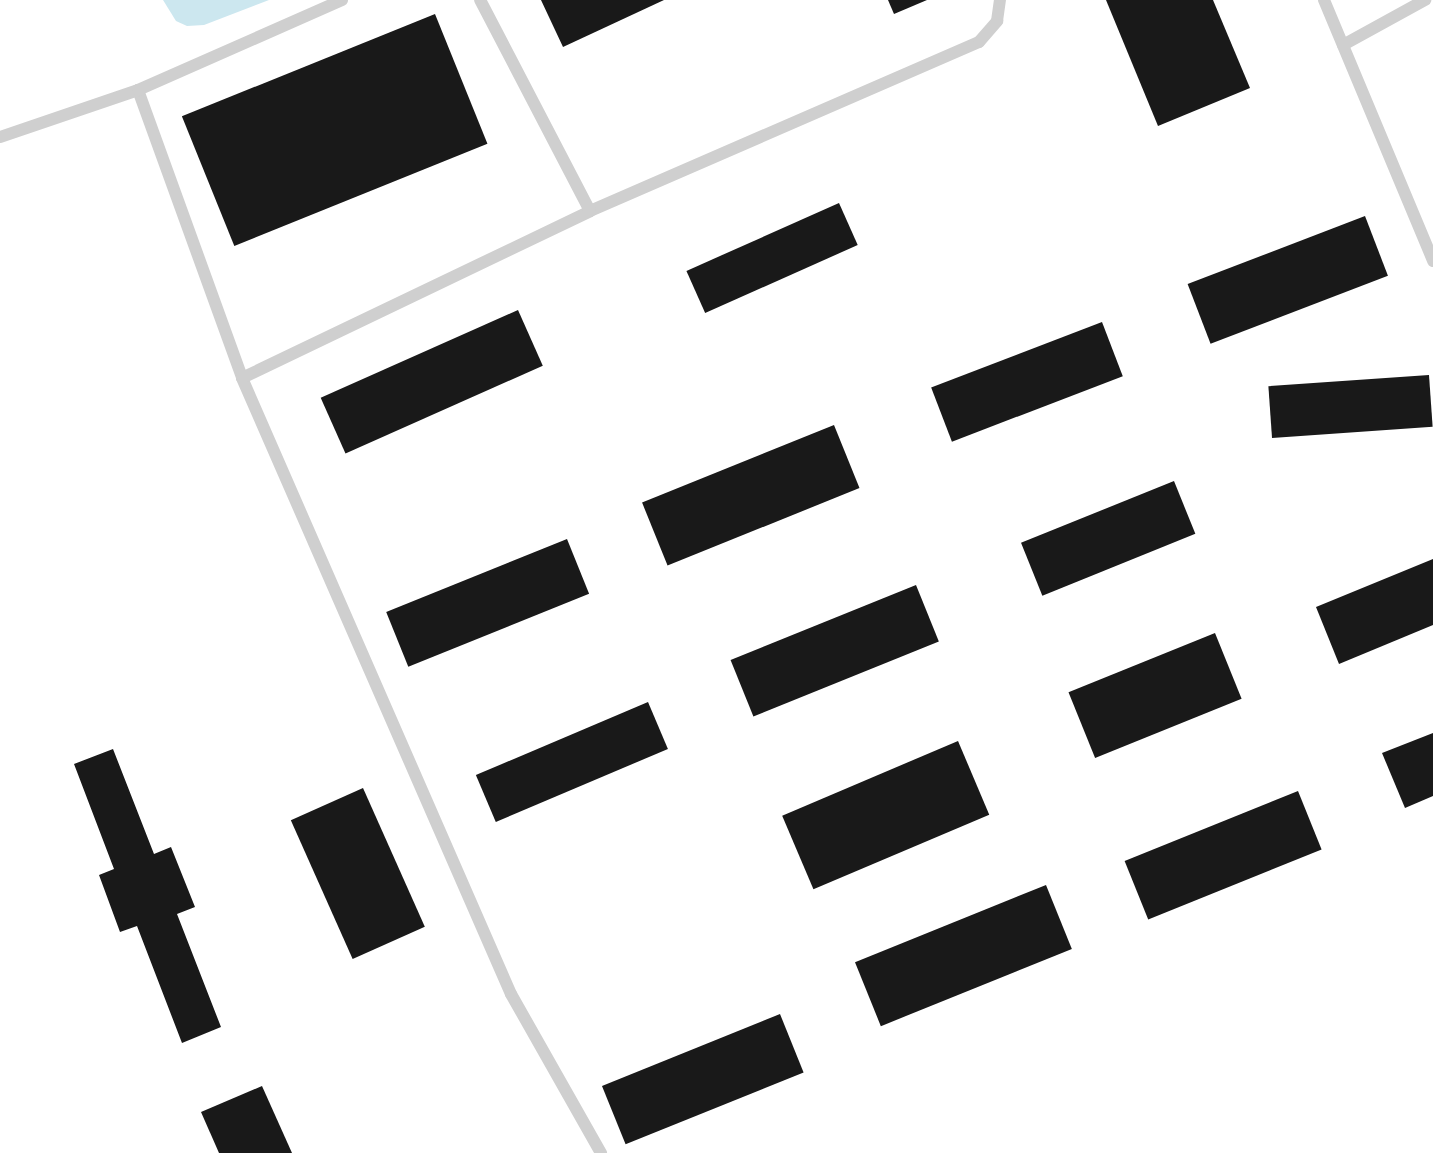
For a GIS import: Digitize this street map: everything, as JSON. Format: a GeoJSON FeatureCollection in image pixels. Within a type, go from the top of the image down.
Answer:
{"type":"FeatureCollection","features":[{"type":"Feature","properties":{"kind":"lane"},"geometry":{"type":"LineString","coordinates":[[0,137],[138,90],[342,0]]}},
{"type":"Feature","properties":{"kind":"lane"},"geometry":{"type":"LineString","coordinates":[[480,0],[590,211]]}},
{"type":"Feature","properties":{"kind":"lane"},"geometry":{"type":"LineString","coordinates":[[242,378],[590,211],[979,42],[997,21],[1000,0]]}},
{"type":"Feature","properties":{"kind":"lane"},"geometry":{"type":"LineString","coordinates":[[1324,0],[1433,261]]}},
{"type":"Feature","properties":{"kind":"lane"},"geometry":{"type":"LineString","coordinates":[[1343,45],[1425,0]]}},
{"type":"Feature","properties":{"kind":"lane"},"geometry":{"type":"LineString","coordinates":[[138,90],[242,378],[511,994],[601,1153]]}},
{"type":"Feature","properties":{"kind":"water"},"geometry":{"type":"Polygon","coordinates":[[[163,0],[269,0],[204,25],[187,26],[176,21],[163,0]]]}},
{"type":"Feature","properties":{"kind":"building"},"geometry":{"type":"Polygon","coordinates":[[[541,0],[664,0],[563,47],[541,0]]]}},
{"type":"Feature","properties":{"kind":"building"},"geometry":{"type":"Polygon","coordinates":[[[888,0],[927,0],[894,14],[888,0]]]}},
{"type":"Feature","properties":{"kind":"building"},"geometry":{"type":"Polygon","coordinates":[[[1106,0],[1213,0],[1250,88],[1158,126],[1106,0]]]}},
{"type":"Feature","properties":{"kind":"building"},"geometry":{"type":"Polygon","coordinates":[[[435,14],[487,144],[234,246],[182,116],[435,14]]]}},
{"type":"Feature","properties":{"kind":"building"},"geometry":{"type":"Polygon","coordinates":[[[839,203],[858,245],[705,313],[686,271],[839,203]]]}},
{"type":"Feature","properties":{"kind":"building"},"geometry":{"type":"Polygon","coordinates":[[[1365,216],[1388,276],[1211,344],[1188,284],[1365,216]]]}},
{"type":"Feature","properties":{"kind":"building"},"geometry":{"type":"Polygon","coordinates":[[[518,310],[543,366],[345,454],[321,398],[518,310]]]}},
{"type":"Feature","properties":{"kind":"building"},"geometry":{"type":"Polygon","coordinates":[[[1102,322],[1123,376],[952,442],[931,388],[1102,322]]]}},
{"type":"Feature","properties":{"kind":"building"},"geometry":{"type":"Polygon","coordinates":[[[1429,375],[1433,427],[1272,438],[1268,386],[1429,375]]]}},
{"type":"Feature","properties":{"kind":"building"},"geometry":{"type":"Polygon","coordinates":[[[834,425],[859,488],[668,566],[642,503],[834,425]]]}},
{"type":"Feature","properties":{"kind":"building"},"geometry":{"type":"Polygon","coordinates":[[[1174,481],[1195,534],[1042,596],[1021,543],[1174,481]]]}},
{"type":"Feature","properties":{"kind":"building"},"geometry":{"type":"Polygon","coordinates":[[[567,539],[589,594],[408,667],[386,612],[567,539]]]}},
{"type":"Feature","properties":{"kind":"building"},"geometry":{"type":"Polygon","coordinates":[[[1433,559],[1433,625],[1339,664],[1316,607],[1433,559]]]}},
{"type":"Feature","properties":{"kind":"building"},"geometry":{"type":"Polygon","coordinates":[[[916,585],[939,642],[753,716],[731,660],[916,585]]]}},
{"type":"Feature","properties":{"kind":"building"},"geometry":{"type":"Polygon","coordinates":[[[1215,633],[1242,699],[1095,758],[1069,692],[1215,633]]]}},
{"type":"Feature","properties":{"kind":"building"},"geometry":{"type":"Polygon","coordinates":[[[648,702],[668,749],[496,822],[476,775],[648,702]]]}},
{"type":"Feature","properties":{"kind":"building"},"geometry":{"type":"Polygon","coordinates":[[[1433,733],[1433,796],[1405,808],[1382,753],[1433,733]]]}},
{"type":"Feature","properties":{"kind":"building"},"geometry":{"type":"Polygon","coordinates":[[[958,741],[989,815],[813,889],[782,816],[958,741]]]}},
{"type":"Feature","properties":{"kind":"building"},"geometry":{"type":"Polygon","coordinates":[[[113,749],[154,854],[171,847],[195,907],[177,914],[221,1027],[182,1043],[137,926],[120,932],[99,875],[114,869],[74,764],[113,749]]]}},
{"type":"Feature","properties":{"kind":"building"},"geometry":{"type":"Polygon","coordinates":[[[363,788],[425,927],[353,959],[291,820],[363,788]]]}},
{"type":"Feature","properties":{"kind":"building"},"geometry":{"type":"Polygon","coordinates":[[[1298,791],[1322,849],[1148,919],[1125,861],[1298,791]]]}},
{"type":"Feature","properties":{"kind":"building"},"geometry":{"type":"Polygon","coordinates":[[[1046,885],[1072,949],[881,1026],[855,962],[1046,885]]]}},
{"type":"Feature","properties":{"kind":"building"},"geometry":{"type":"Polygon","coordinates":[[[780,1014],[804,1072],[626,1144],[602,1086],[780,1014]]]}},
{"type":"Feature","properties":{"kind":"building"},"geometry":{"type":"Polygon","coordinates":[[[262,1086],[292,1153],[219,1153],[201,1112],[262,1086]]]}}]}
